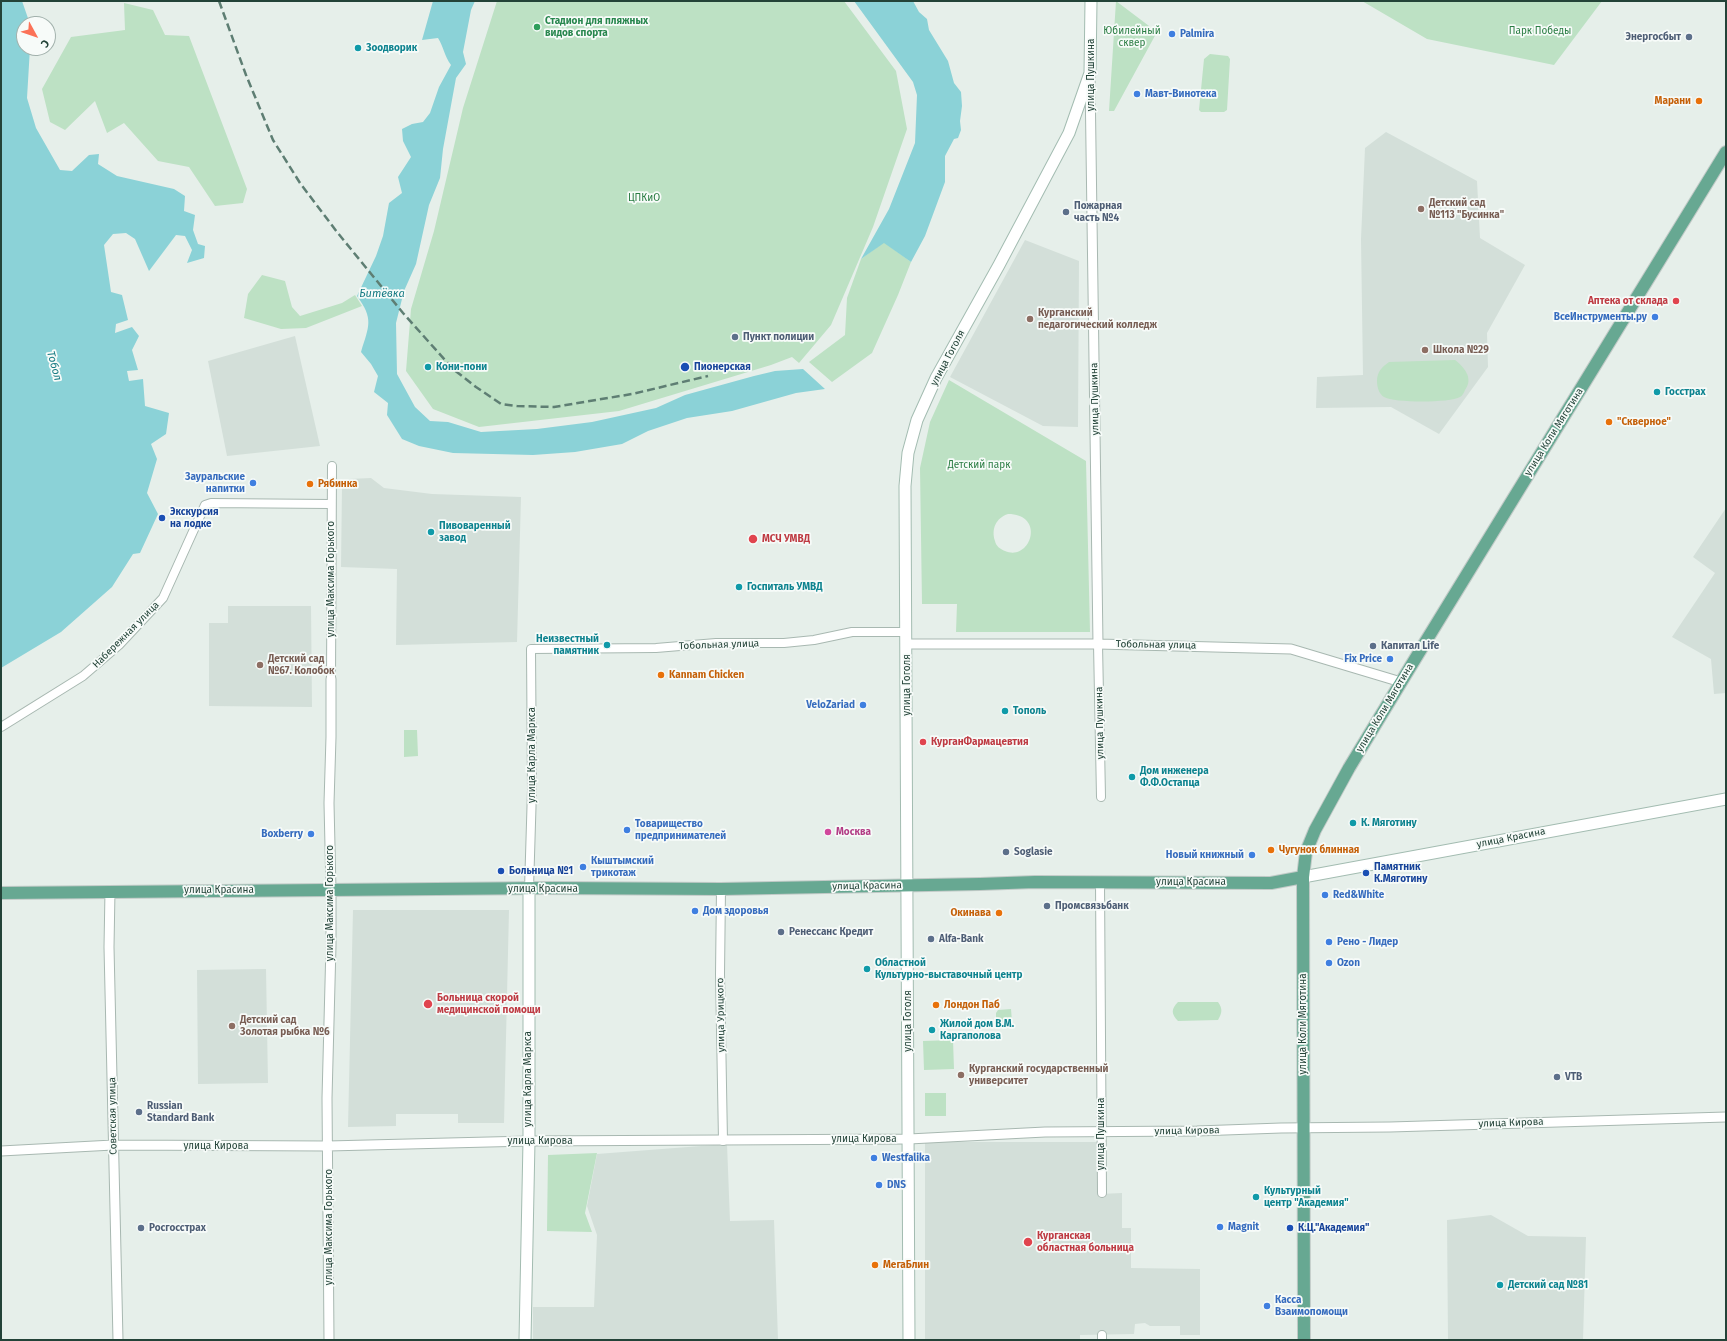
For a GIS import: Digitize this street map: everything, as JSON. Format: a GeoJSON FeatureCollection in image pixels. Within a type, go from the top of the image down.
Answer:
{"type":"FeatureCollection","features":[{"type":"Feature","properties":{"kind":"main road","name":"улица Пушкина"},"geometry":{"type":"LineString","coordinates":[[1090,73],[1091,1]]}},
{"type":"Feature","properties":{"kind":"main road","name":"улица Гоголя"},"geometry":{"type":"LineString","coordinates":[[909,1340],[907,644],[905,486],[908,453],[917,420],[936,378],[999,265],[1069,133],[1090,73]]}},
{"type":"Feature","properties":{"kind":"main road","name":"улица Коли Мяготина"},"geometry":{"type":"LineString","coordinates":[[1304,1340],[1303,878],[1306,852],[1315,830],[1341,782],[1401,682],[1726,152]]}},
{"type":"Feature","properties":{"kind":"main road","name":"улица Красина"},"geometry":{"type":"LineString","coordinates":[[1,893],[110,891],[721,889],[1035,882],[1271,883],[1726,799]]}},
{"type":"Feature","properties":{"kind":"main road","name":"улица Карла Маркса"},"geometry":{"type":"LineString","coordinates":[[525,1340],[529,1141],[529,889]]}},
{"type":"Feature","properties":{"kind":"street","name":"улица Пушкина"},"geometry":{"type":"LineString","coordinates":[[1090,73],[1101,797]]}},
{"type":"Feature","properties":{"kind":"street","name":"улица Максима Горького"},"geometry":{"type":"LineString","coordinates":[[329,1340],[327,1098],[331,890],[328,802],[331,737],[330,504],[332,466]]}},
{"type":"Feature","properties":{"kind":"street","name":"Набережная улица"},"geometry":{"type":"LineString","coordinates":[[1,727],[83,676],[119,645],[163,598],[205,505],[211,503],[330,504]]}},
{"type":"Feature","properties":{"kind":"street","name":"Тобольная улица"},"geometry":{"type":"LineString","coordinates":[[531,649],[656,648],[716,643],[784,643],[814,640],[852,632],[906,632]]}},
{"type":"Feature","properties":{"kind":"street","name":"Тобольная улица"},"geometry":{"type":"LineString","coordinates":[[907,644],[1098,644],[1291,649],[1401,682]]}},
{"type":"Feature","properties":{"kind":"street","name":"улица Карла Маркса"},"geometry":{"type":"LineString","coordinates":[[529,889],[532,815],[531,649]]}},
{"type":"Feature","properties":{"kind":"street","name":"улица Пушкина"},"geometry":{"type":"LineString","coordinates":[[1100,882],[1102,1193]]}},
{"type":"Feature","properties":{"kind":"street","name":"улица Урицкого"},"geometry":{"type":"LineString","coordinates":[[721,889],[720,974],[723,1141]]}},
{"type":"Feature","properties":{"kind":"street","name":"Советская улица"},"geometry":{"type":"LineString","coordinates":[[110,891],[118,1340]]}},
{"type":"Feature","properties":{"kind":"street","name":"улица Кирова"},"geometry":{"type":"LineString","coordinates":[[1,1151],[114,1145],[328,1146],[529,1141],[909,1139],[1045,1132],[1197,1131],[1304,1127],[1390,1127],[1726,1117]]}},
{"type":"Feature","properties":{"kind":"shaded area","name":"Школа №29"},"geometry":{"type":"Polygon","coordinates":[[[1386,132],[1477,181],[1480,238],[1525,265],[1487,333],[1488,367],[1439,434],[1391,407],[1316,408],[1317,377],[1363,375],[1361,239],[1365,148],[1386,132]]]}},
{"type":"Feature","properties":{"kind":"shaded area","name":"Курганский педагогический колледж"},"geometry":{"type":"Polygon","coordinates":[[[1025,240],[1079,261],[1078,427],[1043,426],[950,377],[1025,240]]]}},
{"type":"Feature","properties":{"kind":"shaded area"},"geometry":{"type":"Polygon","coordinates":[[[295,336],[320,446],[227,456],[208,361],[295,336]]]}},
{"type":"Feature","properties":{"kind":"shaded area","name":"Пивоваренный завод"},"geometry":{"type":"Polygon","coordinates":[[[371,478],[384,488],[432,494],[521,497],[517,642],[396,645],[397,569],[341,567],[342,487],[349,479],[371,478]]]}},
{"type":"Feature","properties":{"kind":"shaded area"},"geometry":{"type":"Polygon","coordinates":[[[1726,508],[1726,693],[1714,694],[1711,659],[1672,637],[1715,573],[1693,557],[1726,508]]]}},
{"type":"Feature","properties":{"kind":"shaded area","name":"Детский сад №67. Колобок"},"geometry":{"type":"Polygon","coordinates":[[[228,606],[311,606],[312,707],[209,706],[209,623],[228,623],[228,606]]]}},
{"type":"Feature","properties":{"kind":"shaded area","name":"Больница скорой медицинской помощи"},"geometry":{"type":"Polygon","coordinates":[[[353,910],[509,910],[504,1123],[458,1123],[458,1114],[396,1114],[396,1126],[348,1127],[353,910]]]}},
{"type":"Feature","properties":{"kind":"shaded area","name":"Детский сад Золотая рыбка №6"},"geometry":{"type":"Polygon","coordinates":[[[266,969],[268,1083],[198,1084],[197,970],[266,969]]]}},
{"type":"Feature","properties":{"kind":"shaded area","name":"Курганская областная больница"},"geometry":{"type":"Polygon","coordinates":[[[925,1142],[1100,1142],[1100,1194],[1122,1193],[1122,1228],[1131,1228],[1131,1268],[1200,1269],[1200,1335],[1180,1335],[1180,1326],[1150,1326],[1145,1323],[1135,1324],[1134,1334],[1080,1335],[1080,1340],[925,1340],[925,1142]]]}},
{"type":"Feature","properties":{"kind":"shaded area"},"geometry":{"type":"Polygon","coordinates":[[[727,1144],[730,1221],[774,1220],[778,1340],[533,1340],[533,1307],[594,1307],[597,1235],[587,1206],[597,1154],[727,1144]]]}},
{"type":"Feature","properties":{"kind":"shaded area"},"geometry":{"type":"Polygon","coordinates":[[[1491,1215],[1528,1236],[1586,1237],[1583,1340],[1448,1340],[1447,1220],[1491,1215]]]}},
{"type":"Feature","properties":{"kind":"green space","name":"ЦПКиО"},"geometry":{"type":"Polygon","coordinates":[[[497,1],[844,1],[896,71],[907,129],[873,227],[831,325],[799,363],[792,357],[771,365],[619,411],[479,427],[433,409],[406,371],[411,309],[434,231],[463,108],[497,1]]]}},
{"type":"Feature","properties":{"kind":"green space","name":"Юбилейный сквер"},"geometry":{"type":"Polygon","coordinates":[[[1116,1],[1157,32],[1114,111],[1109,111],[1116,1]]]}},
{"type":"Feature","properties":{"kind":"green space","name":"Парк Победы"},"geometry":{"type":"Polygon","coordinates":[[[1362,1],[1602,1],[1554,65],[1427,39],[1362,1]]]}},
{"type":"Feature","properties":{"kind":"green space"},"geometry":{"type":"Polygon","coordinates":[[[124,3],[153,10],[165,35],[189,36],[247,189],[243,203],[215,206],[189,167],[158,161],[124,123],[107,133],[95,101],[65,130],[50,122],[42,89],[71,37],[125,30],[124,3]]]}},
{"type":"Feature","properties":{"kind":"green space"},"geometry":{"type":"Polygon","coordinates":[[[1210,54],[1228,56],[1230,59],[1227,110],[1224,112],[1201,112],[1199,110],[1204,59],[1210,54]]]}},
{"type":"Feature","properties":{"kind":"green space"},"geometry":{"type":"Polygon","coordinates":[[[884,242],[911,262],[872,353],[832,382],[809,362],[845,335],[847,298],[861,259],[884,242]]]}},
{"type":"Feature","properties":{"kind":"green space"},"geometry":{"type":"Polygon","coordinates":[[[262,275],[285,281],[292,307],[300,316],[342,303],[355,295],[362,306],[306,328],[281,329],[244,318],[248,294],[262,275]]]}},
{"type":"Feature","properties":{"kind":"green space"},"geometry":{"type":"Polygon","coordinates":[[[1455,360],[1462,366],[1468,377],[1468,386],[1460,397],[1434,401],[1410,401],[1384,397],[1379,390],[1377,378],[1379,372],[1389,362],[1455,360]]]}},
{"type":"Feature","properties":{"kind":"green space","name":"Детский парк"},"geometry":{"type":"Polygon","coordinates":[[[949,380],[1086,461],[1090,632],[956,632],[957,604],[922,604],[920,468],[930,422],[949,380]],[[1008,514],[1000,518],[994,528],[996,543],[998,547],[1005,551],[1014,553],[1022,550],[1030,537],[1031,529],[1027,521],[1020,516],[1008,514]]]}},
{"type":"Feature","properties":{"kind":"green space"},"geometry":{"type":"Polygon","coordinates":[[[404,730],[417,730],[418,756],[404,757],[404,730]]]}},
{"type":"Feature","properties":{"kind":"green space"},"geometry":{"type":"Polygon","coordinates":[[[1178,1002],[1218,1002],[1221,1007],[1221,1013],[1218,1020],[1178,1021],[1173,1014],[1173,1009],[1178,1002]]]}},
{"type":"Feature","properties":{"kind":"green space"},"geometry":{"type":"Polygon","coordinates":[[[1011,1009],[1012,1022],[996,1023],[996,1013],[998,1010],[1011,1009]]]}},
{"type":"Feature","properties":{"kind":"green space"},"geometry":{"type":"Polygon","coordinates":[[[953,1040],[954,1069],[924,1070],[923,1041],[953,1040]]]}},
{"type":"Feature","properties":{"kind":"green space"},"geometry":{"type":"Polygon","coordinates":[[[925,1093],[946,1093],[946,1116],[925,1116],[925,1093]]]}},
{"type":"Feature","properties":{"kind":"green space"},"geometry":{"type":"Polygon","coordinates":[[[597,1153],[585,1213],[592,1232],[547,1231],[548,1155],[597,1153]]]}},
{"type":"Feature","properties":{"kind":"water","name":"Тобол"},"geometry":{"type":"Polygon","coordinates":[[[1,1],[22,1],[27,16],[16,16],[16,56],[30,56],[27,98],[36,128],[60,170],[72,171],[89,155],[99,154],[98,164],[117,176],[174,189],[185,196],[184,211],[195,215],[193,230],[198,244],[205,246],[204,258],[187,263],[192,250],[185,236],[176,235],[149,271],[135,239],[126,233],[113,234],[104,245],[111,292],[122,295],[128,320],[116,324],[115,333],[132,327],[139,336],[132,350],[138,370],[127,371],[129,381],[143,379],[145,406],[169,413],[166,434],[151,444],[157,459],[147,493],[158,514],[140,553],[133,554],[112,587],[61,632],[1,668],[1,1]]]}},
{"type":"Feature","properties":{"kind":"water","name":"Битёвка"},"geometry":{"type":"Polygon","coordinates":[[[433,1],[475,1],[471,10],[463,52],[466,64],[456,78],[443,149],[440,178],[429,205],[416,264],[404,291],[396,323],[397,374],[415,407],[430,421],[448,422],[481,432],[537,429],[592,422],[656,408],[685,395],[775,371],[803,369],[825,389],[796,393],[732,411],[687,418],[648,431],[622,444],[575,452],[533,455],[453,453],[419,446],[402,439],[387,415],[388,403],[374,392],[378,376],[371,364],[361,352],[368,329],[368,317],[357,296],[376,256],[383,236],[389,203],[402,193],[398,177],[411,157],[403,141],[402,129],[412,124],[423,122],[430,113],[439,87],[451,65],[438,38],[422,40],[433,1]]]}},
{"type":"Feature","properties":{"kind":"water"},"geometry":{"type":"Polygon","coordinates":[[[854,1],[913,1],[919,12],[927,19],[929,30],[948,61],[954,83],[961,92],[961,130],[958,138],[954,139],[945,156],[945,182],[925,236],[911,262],[884,243],[861,259],[889,209],[915,143],[917,95],[913,82],[854,1]]]}},
{"type":"Feature","properties":{"kind":"railway"},"geometry":{"type":"LineString","coordinates":[[219,1],[246,75],[273,140],[300,183],[337,232],[403,313],[453,369],[476,387],[501,404],[554,407],[632,394],[708,376]]}},
{"type":"Feature","properties":{"kind":"place","name":"Стадион для пляжных видов спорта"},"geometry":{"type":"Point","coordinates":[537,27]}},
{"type":"Feature","properties":{"kind":"place","name":"Palmira"},"geometry":{"type":"Point","coordinates":[1172,34]}},
{"type":"Feature","properties":{"kind":"place","name":"Энергосбыт"},"geometry":{"type":"Point","coordinates":[1689,37]}},
{"type":"Feature","properties":{"kind":"place","name":"Зоодворик"},"geometry":{"type":"Point","coordinates":[358,48]}},
{"type":"Feature","properties":{"kind":"place","name":"Мавт-Винотека"},"geometry":{"type":"Point","coordinates":[1137,94]}},
{"type":"Feature","properties":{"kind":"place","name":"Марани"},"geometry":{"type":"Point","coordinates":[1699,101]}},
{"type":"Feature","properties":{"kind":"place","name":"Детский сад №113 \"Бусинка\""},"geometry":{"type":"Point","coordinates":[1421,209]}},
{"type":"Feature","properties":{"kind":"place","name":"Пожарная часть №4"},"geometry":{"type":"Point","coordinates":[1066,212]}},
{"type":"Feature","properties":{"kind":"place","name":"Аптека от склада"},"geometry":{"type":"Point","coordinates":[1676,301]}},
{"type":"Feature","properties":{"kind":"place","name":"ВсеИнструменты.ру"},"geometry":{"type":"Point","coordinates":[1655,317]}},
{"type":"Feature","properties":{"kind":"place","name":"Курганский педагогический колледж"},"geometry":{"type":"Point","coordinates":[1030,319]}},
{"type":"Feature","properties":{"kind":"place","name":"Пункт полиции"},"geometry":{"type":"Point","coordinates":[735,337]}},
{"type":"Feature","properties":{"kind":"place","name":"Школа №29"},"geometry":{"type":"Point","coordinates":[1425,350]}},
{"type":"Feature","properties":{"kind":"place","name":"Кони-пони"},"geometry":{"type":"Point","coordinates":[428,367]}},
{"type":"Feature","properties":{"kind":"place","name":"Пионерская"},"geometry":{"type":"Point","coordinates":[685,367]}},
{"type":"Feature","properties":{"kind":"place","name":"Госстрах"},"geometry":{"type":"Point","coordinates":[1657,392]}},
{"type":"Feature","properties":{"kind":"place","name":"\"Скверное\""},"geometry":{"type":"Point","coordinates":[1609,422]}},
{"type":"Feature","properties":{"kind":"place","name":"Зауральские напитки"},"geometry":{"type":"Point","coordinates":[253,483]}},
{"type":"Feature","properties":{"kind":"place","name":"Рябинка"},"geometry":{"type":"Point","coordinates":[310,484]}},
{"type":"Feature","properties":{"kind":"place","name":"Экскурсия на лодке"},"geometry":{"type":"Point","coordinates":[162,518]}},
{"type":"Feature","properties":{"kind":"place","name":"Пивоваренный завод"},"geometry":{"type":"Point","coordinates":[431,532]}},
{"type":"Feature","properties":{"kind":"place","name":"МСЧ УМВД"},"geometry":{"type":"Point","coordinates":[753,539]}},
{"type":"Feature","properties":{"kind":"place","name":"Госпиталь УМВД"},"geometry":{"type":"Point","coordinates":[739,587]}},
{"type":"Feature","properties":{"kind":"place","name":"Неизвестный памятник"},"geometry":{"type":"Point","coordinates":[607,645]}},
{"type":"Feature","properties":{"kind":"place","name":"Капитал Life"},"geometry":{"type":"Point","coordinates":[1373,646]}},
{"type":"Feature","properties":{"kind":"place","name":"Fix Price"},"geometry":{"type":"Point","coordinates":[1390,659]}},
{"type":"Feature","properties":{"kind":"place","name":"Детский сад №67. Колобок"},"geometry":{"type":"Point","coordinates":[260,665]}},
{"type":"Feature","properties":{"kind":"place","name":"Kannam Chicken"},"geometry":{"type":"Point","coordinates":[661,675]}},
{"type":"Feature","properties":{"kind":"place","name":"VeloZariad"},"geometry":{"type":"Point","coordinates":[863,705]}},
{"type":"Feature","properties":{"kind":"place","name":"Тополь"},"geometry":{"type":"Point","coordinates":[1005,711]}},
{"type":"Feature","properties":{"kind":"place","name":"КурганФармацевтия"},"geometry":{"type":"Point","coordinates":[923,742]}},
{"type":"Feature","properties":{"kind":"place","name":"Дом инженера Ф.Ф.Остапца"},"geometry":{"type":"Point","coordinates":[1132,777]}},
{"type":"Feature","properties":{"kind":"place","name":"К. Мяготину"},"geometry":{"type":"Point","coordinates":[1353,823]}},
{"type":"Feature","properties":{"kind":"place","name":"Товарищество предпринимателей"},"geometry":{"type":"Point","coordinates":[627,830]}},
{"type":"Feature","properties":{"kind":"place","name":"Москва"},"geometry":{"type":"Point","coordinates":[828,832]}},
{"type":"Feature","properties":{"kind":"place","name":"Boxberry"},"geometry":{"type":"Point","coordinates":[311,834]}},
{"type":"Feature","properties":{"kind":"place","name":"Чугунок блинная"},"geometry":{"type":"Point","coordinates":[1271,850]}},
{"type":"Feature","properties":{"kind":"place","name":"Soglasie"},"geometry":{"type":"Point","coordinates":[1006,852]}},
{"type":"Feature","properties":{"kind":"place","name":"Новый книжный"},"geometry":{"type":"Point","coordinates":[1252,855]}},
{"type":"Feature","properties":{"kind":"place","name":"Кыштымский трикотаж"},"geometry":{"type":"Point","coordinates":[583,867]}},
{"type":"Feature","properties":{"kind":"place","name":"Больница №1"},"geometry":{"type":"Point","coordinates":[501,871]}},
{"type":"Feature","properties":{"kind":"place","name":"Памятник К.Мяготину"},"geometry":{"type":"Point","coordinates":[1366,873]}},
{"type":"Feature","properties":{"kind":"place","name":"Red&White"},"geometry":{"type":"Point","coordinates":[1325,895]}},
{"type":"Feature","properties":{"kind":"place","name":"Промсвязьбанк"},"geometry":{"type":"Point","coordinates":[1047,906]}},
{"type":"Feature","properties":{"kind":"place","name":"Дом здоровья"},"geometry":{"type":"Point","coordinates":[695,911]}},
{"type":"Feature","properties":{"kind":"place","name":"Окинава"},"geometry":{"type":"Point","coordinates":[999,913]}},
{"type":"Feature","properties":{"kind":"place","name":"Ренессанс Кредит"},"geometry":{"type":"Point","coordinates":[781,932]}},
{"type":"Feature","properties":{"kind":"place","name":"Alfa-Bank"},"geometry":{"type":"Point","coordinates":[931,939]}},
{"type":"Feature","properties":{"kind":"place","name":"Рено - Лидер"},"geometry":{"type":"Point","coordinates":[1329,942]}},
{"type":"Feature","properties":{"kind":"place","name":"Ozon"},"geometry":{"type":"Point","coordinates":[1329,963]}},
{"type":"Feature","properties":{"kind":"place","name":"Областной Культурно-выставочный центр"},"geometry":{"type":"Point","coordinates":[867,969]}},
{"type":"Feature","properties":{"kind":"place","name":"Больница скорой медицинской помощи"},"geometry":{"type":"Point","coordinates":[428,1004]}},
{"type":"Feature","properties":{"kind":"place","name":"Лондон Паб"},"geometry":{"type":"Point","coordinates":[936,1005]}},
{"type":"Feature","properties":{"kind":"place","name":"Детский сад Золотая рыбка №6"},"geometry":{"type":"Point","coordinates":[232,1026]}},
{"type":"Feature","properties":{"kind":"place","name":"Жилой дом В.М. Каргаполова"},"geometry":{"type":"Point","coordinates":[932,1030]}},
{"type":"Feature","properties":{"kind":"place","name":"Курганский государственный университет"},"geometry":{"type":"Point","coordinates":[961,1075]}},
{"type":"Feature","properties":{"kind":"place","name":"VTB"},"geometry":{"type":"Point","coordinates":[1557,1077]}},
{"type":"Feature","properties":{"kind":"place","name":"Russian Standard Bank"},"geometry":{"type":"Point","coordinates":[139,1112]}},
{"type":"Feature","properties":{"kind":"place","name":"Westfalika"},"geometry":{"type":"Point","coordinates":[874,1158]}},
{"type":"Feature","properties":{"kind":"place","name":"DNS"},"geometry":{"type":"Point","coordinates":[879,1185]}},
{"type":"Feature","properties":{"kind":"place","name":"Культурный центр \"Академия\""},"geometry":{"type":"Point","coordinates":[1256,1197]}},
{"type":"Feature","properties":{"kind":"place","name":"Magnit"},"geometry":{"type":"Point","coordinates":[1220,1227]}},
{"type":"Feature","properties":{"kind":"place","name":"Росгосстрах"},"geometry":{"type":"Point","coordinates":[141,1228]}},
{"type":"Feature","properties":{"kind":"place","name":"К.Ц.\"Академия\""},"geometry":{"type":"Point","coordinates":[1290,1228]}},
{"type":"Feature","properties":{"kind":"place","name":"Курганская областная больница"},"geometry":{"type":"Point","coordinates":[1028,1242]}},
{"type":"Feature","properties":{"kind":"place","name":"МегаБлин"},"geometry":{"type":"Point","coordinates":[875,1265]}},
{"type":"Feature","properties":{"kind":"place","name":"Детский сад №81"},"geometry":{"type":"Point","coordinates":[1500,1285]}},
{"type":"Feature","properties":{"kind":"place","name":"Касса Взаимопомощи"},"geometry":{"type":"Point","coordinates":[1267,1306]}}]}
